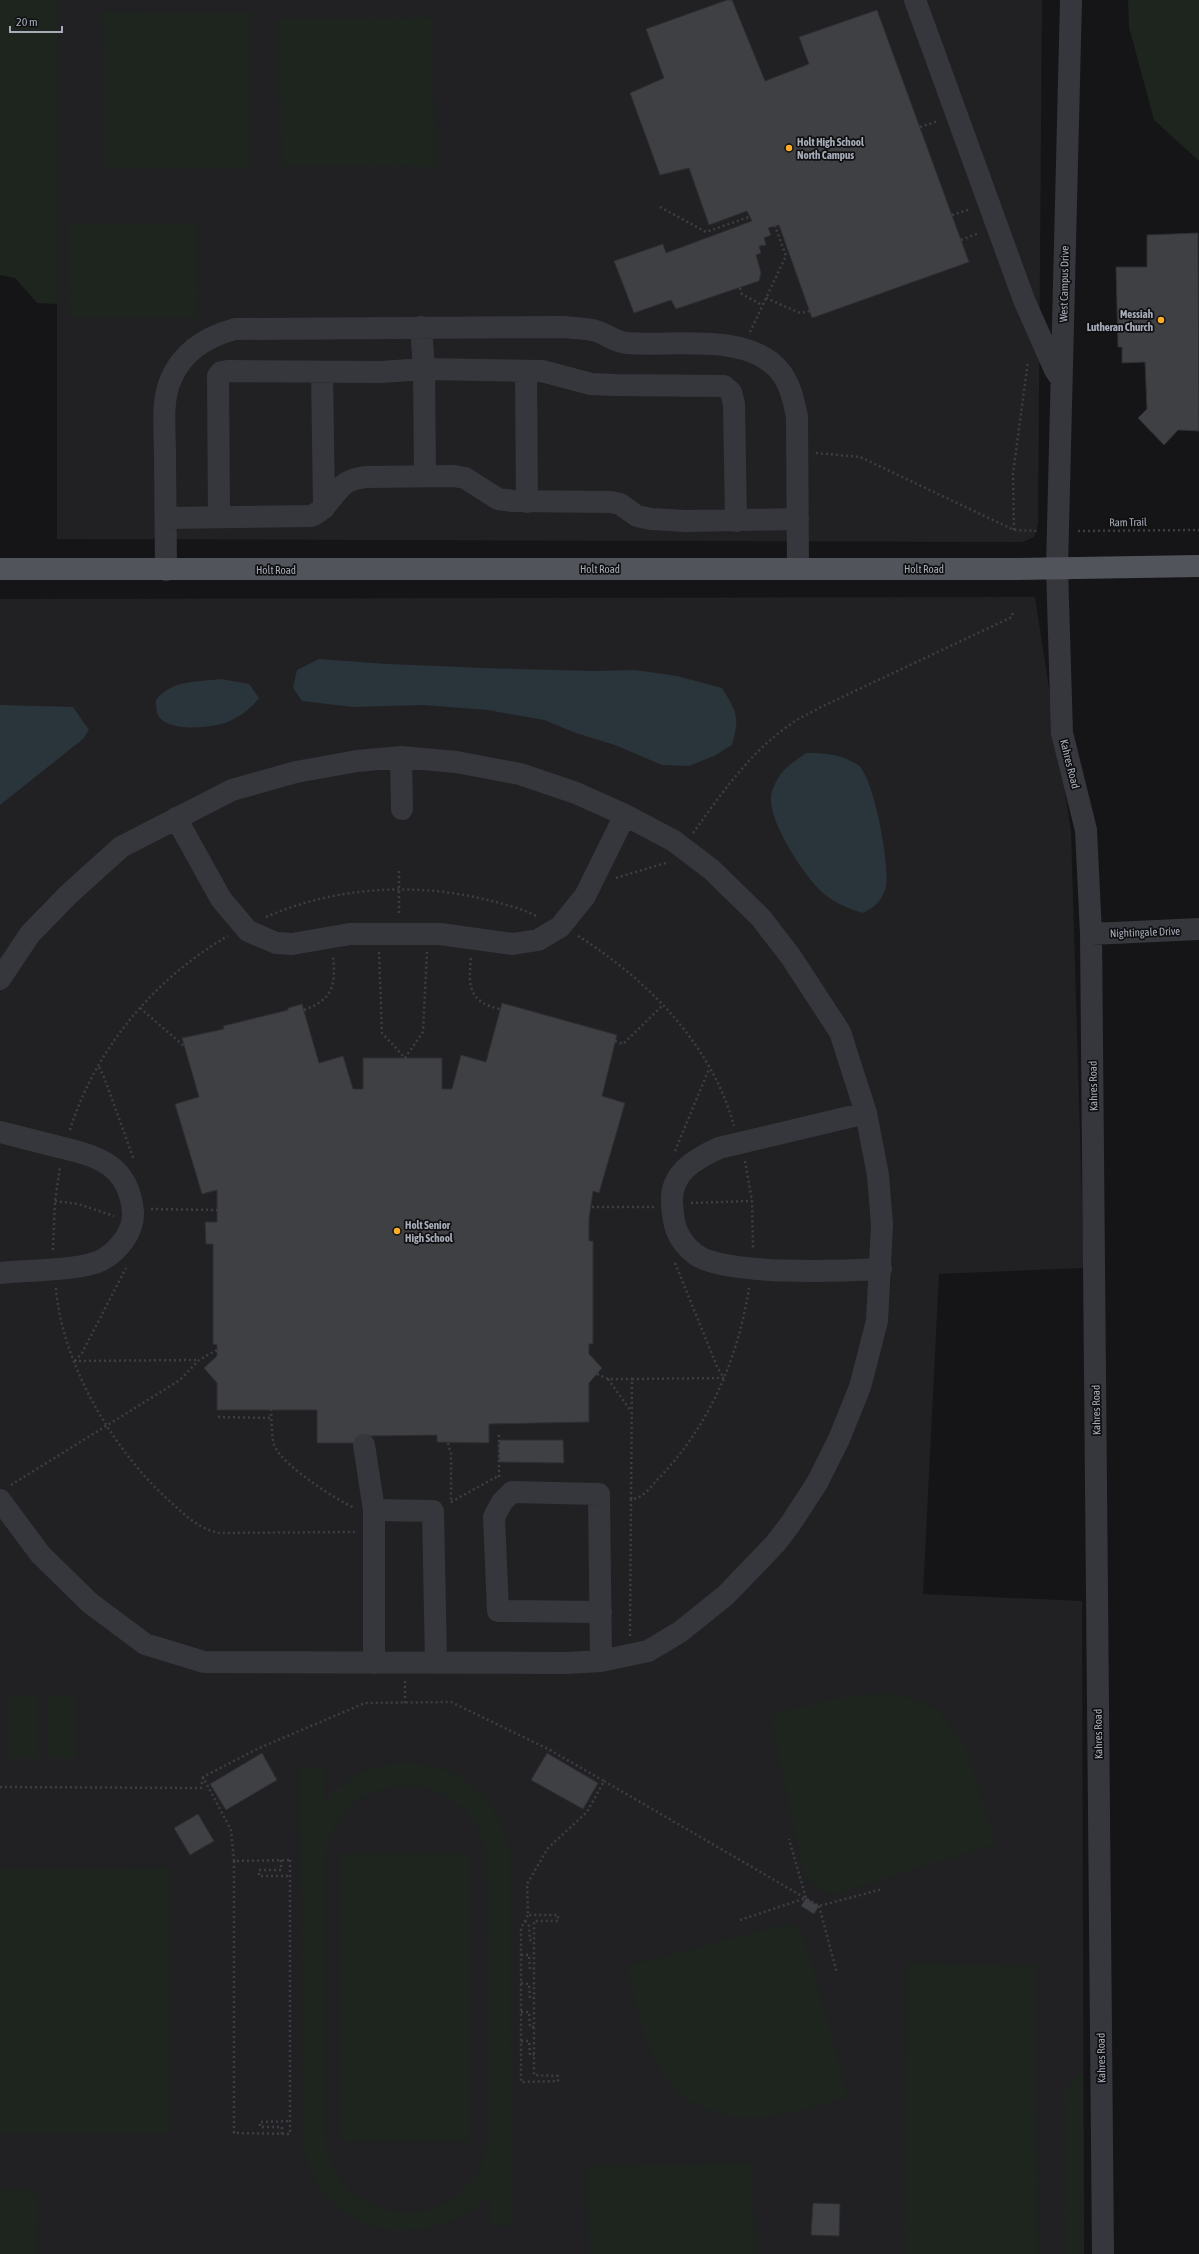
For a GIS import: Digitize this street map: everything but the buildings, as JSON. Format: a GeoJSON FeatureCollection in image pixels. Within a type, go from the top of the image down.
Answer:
{"type":"FeatureCollection","features":[{"type":"Feature","properties":{"kind":"main road","name":"Holt Road"},"geometry":{"type":"LineString","coordinates":[[0,569],[798,569],[1199,566]]}},
{"type":"Feature","properties":{"kind":"street"},"geometry":{"type":"LineString","coordinates":[[915,0],[1024,300],[1055,370],[1062,381]]}},
{"type":"Feature","properties":{"kind":"street","name":"West Campus Drive"},"geometry":{"type":"LineString","coordinates":[[1057,568],[1071,0]]}},
{"type":"Feature","properties":{"kind":"street"},"geometry":{"type":"LineString","coordinates":[[166,570],[165,415],[170,381],[177,367],[188,353],[202,342],[218,333],[235,329],[562,327],[595,331],[622,343],[651,345],[720,344],[744,348],[764,358],[781,374],[792,392],[798,417],[798,569]]}},
{"type":"Feature","properties":{"kind":"street"},"geometry":{"type":"LineString","coordinates":[[421,328],[424,369],[425,476]]}},
{"type":"Feature","properties":{"kind":"street"},"geometry":{"type":"LineString","coordinates":[[219,517],[218,376],[221,372],[381,372],[424,369],[553,373],[591,384],[724,386],[731,392],[734,404],[736,521]]}},
{"type":"Feature","properties":{"kind":"street"},"geometry":{"type":"LineString","coordinates":[[526,371],[527,502]]}},
{"type":"Feature","properties":{"kind":"street"},"geometry":{"type":"LineString","coordinates":[[322,372],[324,508]]}},
{"type":"Feature","properties":{"kind":"street"},"geometry":{"type":"LineString","coordinates":[[166,518],[311,516],[324,508],[346,483],[353,480],[365,477],[425,476],[465,478],[498,498],[527,502],[611,502],[620,504],[636,516],[650,519],[736,521],[798,519]]}},
{"type":"Feature","properties":{"kind":"street","name":"Kahres Road"},"geometry":{"type":"LineString","coordinates":[[1057,568],[1062,733],[1086,830],[1091,934],[1103,2254]]}},
{"type":"Feature","properties":{"kind":"street"},"geometry":{"type":"LineString","coordinates":[[401,757],[402,809]]}},
{"type":"Feature","properties":{"kind":"street"},"geometry":{"type":"LineString","coordinates":[[0,979],[30,934],[69,894],[121,847],[232,790],[296,772],[357,761],[401,757],[456,762],[520,774],[576,793],[625,815],[674,841],[712,870],[761,918],[791,957],[840,1032],[866,1113],[878,1175],[882,1225],[881,1269],[877,1321],[860,1387],[839,1438],[817,1483],[791,1523],[775,1544],[726,1595],[680,1632],[648,1651],[601,1661],[568,1663],[204,1662],[145,1644],[90,1603],[40,1554],[3,1494]]}},
{"type":"Feature","properties":{"kind":"street"},"geometry":{"type":"LineString","coordinates":[[176,818],[221,900],[248,931],[276,943],[292,944],[350,934],[440,934],[513,944],[538,940],[560,927],[585,896],[625,815]]}},
{"type":"Feature","properties":{"kind":"street","name":"Nightingale Drive"},"geometry":{"type":"LineString","coordinates":[[1091,934],[1199,929]]}},
{"type":"Feature","properties":{"kind":"street"},"geometry":{"type":"LineString","coordinates":[[866,1113],[719,1148],[697,1158],[679,1173],[671,1196],[672,1222],[682,1241],[696,1255],[717,1264],[752,1268],[832,1272],[881,1269]]}},
{"type":"Feature","properties":{"kind":"street"},"geometry":{"type":"LineString","coordinates":[[0,1132],[94,1155],[110,1164],[126,1182],[132,1202],[133,1218],[129,1231],[118,1248],[101,1260],[82,1267],[0,1273]]}},
{"type":"Feature","properties":{"kind":"street"},"geometry":{"type":"LineString","coordinates":[[364,1445],[366,1509],[374,1532],[374,1663]]}},
{"type":"Feature","properties":{"kind":"street"},"geometry":{"type":"LineString","coordinates":[[601,1612],[498,1611],[494,1518],[502,1502],[512,1492],[599,1494],[601,1612],[601,1661]]}},
{"type":"Feature","properties":{"kind":"street"},"geometry":{"type":"LineString","coordinates":[[366,1509],[433,1511],[436,1662]]}},
{"type":"Feature","properties":{"kind":"path"},"geometry":{"type":"LineString","coordinates":[[920,127],[940,120],[943,126]]}},
{"type":"Feature","properties":{"kind":"path"},"geometry":{"type":"LineString","coordinates":[[660,207],[706,232],[750,217]]}},
{"type":"Feature","properties":{"kind":"path"},"geometry":{"type":"LineString","coordinates":[[952,215],[973,208],[975,214]]}},
{"type":"Feature","properties":{"kind":"path"},"geometry":{"type":"LineString","coordinates":[[748,334],[786,256],[775,226]]}},
{"type":"Feature","properties":{"kind":"path"},"geometry":{"type":"LineString","coordinates":[[961,240],[981,232],[979,226]]}},
{"type":"Feature","properties":{"kind":"path"},"geometry":{"type":"LineString","coordinates":[[740,288],[742,294],[762,305]]}},
{"type":"Feature","properties":{"kind":"path"},"geometry":{"type":"LineString","coordinates":[[766,298],[800,314],[810,311]]}},
{"type":"Feature","properties":{"kind":"path"},"geometry":{"type":"LineString","coordinates":[[798,454],[860,457],[1014,530],[1013,474],[1029,364],[1027,357]]}},
{"type":"Feature","properties":{"kind":"path","name":"Ram Trail"},"geometry":{"type":"LineString","coordinates":[[1014,530],[1199,530]]}},
{"type":"Feature","properties":{"kind":"path"},"geometry":{"type":"LineString","coordinates":[[1012,617],[1017,615]]}},
{"type":"Feature","properties":{"kind":"path"},"geometry":{"type":"LineString","coordinates":[[399,871],[400,934]]}},
{"type":"Feature","properties":{"kind":"path"},"geometry":{"type":"LineString","coordinates":[[374,1532],[211,1532],[192,1520],[165,1497],[128,1457],[106,1426],[90,1398],[74,1361],[53,1279],[55,1201],[59,1171],[65,1148],[74,1118],[98,1067],[117,1036],[140,1008],[191,961],[219,940],[267,916],[315,901],[354,893],[428,890],[478,898],[532,914],[577,936],[618,962],[663,1005],[684,1030],[709,1068],[727,1105],[749,1180],[754,1237],[748,1299],[739,1339],[724,1378],[708,1410],[681,1454],[642,1496],[631,1499]]}},
{"type":"Feature","properties":{"kind":"path"},"geometry":{"type":"LineString","coordinates":[[380,952],[382,1033],[405,1058],[423,1032],[427,952]]}},
{"type":"Feature","properties":{"kind":"path"},"geometry":{"type":"LineString","coordinates":[[304,1010],[317,1005],[328,996],[334,973],[333,956]]}},
{"type":"Feature","properties":{"kind":"path"},"geometry":{"type":"LineString","coordinates":[[472,956],[469,979],[472,992],[484,1004],[500,1009]]}},
{"type":"Feature","properties":{"kind":"path"},"geometry":{"type":"LineString","coordinates":[[615,1041],[623,1044],[663,1005]]}},
{"type":"Feature","properties":{"kind":"path"},"geometry":{"type":"LineString","coordinates":[[140,1008],[184,1046]]}},
{"type":"Feature","properties":{"kind":"path"},"geometry":{"type":"LineString","coordinates":[[98,1067],[104,1077],[135,1163]]}},
{"type":"Feature","properties":{"kind":"path"},"geometry":{"type":"LineString","coordinates":[[674,1157],[709,1068]]}},
{"type":"Feature","properties":{"kind":"path"},"geometry":{"type":"LineString","coordinates":[[684,1203],[752,1201]]}},
{"type":"Feature","properties":{"kind":"path"},"geometry":{"type":"LineString","coordinates":[[592,1207],[658,1207]]}},
{"type":"Feature","properties":{"kind":"path"},"geometry":{"type":"LineString","coordinates":[[674,1260],[718,1369],[724,1378]]}},
{"type":"Feature","properties":{"kind":"path"},"geometry":{"type":"LineString","coordinates":[[74,1361],[82,1353],[128,1264]]}},
{"type":"Feature","properties":{"kind":"path"},"geometry":{"type":"LineString","coordinates":[[3,1494],[106,1426],[183,1378],[199,1360],[217,1350]]}},
{"type":"Feature","properties":{"kind":"path"},"geometry":{"type":"LineString","coordinates":[[74,1361],[199,1360]]}},
{"type":"Feature","properties":{"kind":"path"},"geometry":{"type":"LineString","coordinates":[[597,1374],[608,1379],[724,1378]]}},
{"type":"Feature","properties":{"kind":"path"},"geometry":{"type":"LineString","coordinates":[[608,1379],[632,1412]]}},
{"type":"Feature","properties":{"kind":"path"},"geometry":{"type":"LineString","coordinates":[[630,1654],[632,1379]]}},
{"type":"Feature","properties":{"kind":"path"},"geometry":{"type":"LineString","coordinates":[[218,1417],[271,1418],[271,1410],[275,1447],[295,1469],[338,1501],[366,1509]]}},
{"type":"Feature","properties":{"kind":"path"},"geometry":{"type":"LineString","coordinates":[[499,1435],[499,1482]]}},
{"type":"Feature","properties":{"kind":"path"},"geometry":{"type":"LineString","coordinates":[[451,1502],[499,1476]]}},
{"type":"Feature","properties":{"kind":"path"},"geometry":{"type":"LineString","coordinates":[[203,1777],[257,1749],[365,1703],[451,1702],[548,1749],[819,1906],[837,1974]]}},
{"type":"Feature","properties":{"kind":"path"},"geometry":{"type":"LineString","coordinates":[[0,1787],[201,1788],[203,1777]]}},
{"type":"Feature","properties":{"kind":"path"},"geometry":{"type":"LineString","coordinates":[[203,1777],[231,1830],[234,1861],[234,2134],[290,2134],[290,1860],[234,1861]]}},
{"type":"Feature","properties":{"kind":"path"},"geometry":{"type":"LineString","coordinates":[[528,1915],[558,1915],[558,1921],[534,1921],[534,2075],[558,2076],[558,2081],[521,2082],[521,1928],[528,1915],[528,1884],[548,1848],[587,1812],[604,1781]]}},
{"type":"Feature","properties":{"kind":"path"},"geometry":{"type":"LineString","coordinates":[[789,1840],[806,1898]]}},
{"type":"Feature","properties":{"kind":"path"},"geometry":{"type":"LineString","coordinates":[[281,1860],[281,1870],[259,1870],[259,1876],[289,1876]]}},
{"type":"Feature","properties":{"kind":"path"},"geometry":{"type":"LineString","coordinates":[[819,1906],[883,1889]]}},
{"type":"Feature","properties":{"kind":"path"},"geometry":{"type":"LineString","coordinates":[[740,1920],[806,1898]]}},
{"type":"Feature","properties":{"kind":"path"},"geometry":{"type":"LineString","coordinates":[[525,1921],[529,1926],[530,1940],[534,1940]]}},
{"type":"Feature","properties":{"kind":"path"},"geometry":{"type":"LineString","coordinates":[[521,1955],[529,1955],[530,1969],[534,1969]]}},
{"type":"Feature","properties":{"kind":"path"},"geometry":{"type":"LineString","coordinates":[[521,1983],[528,1984],[530,1998],[534,1998]]}},
{"type":"Feature","properties":{"kind":"path"},"geometry":{"type":"LineString","coordinates":[[521,2012],[529,2012],[530,2026],[534,2027]]}},
{"type":"Feature","properties":{"kind":"path"},"geometry":{"type":"LineString","coordinates":[[521,2040],[529,2040],[530,2055],[534,2055]]}},
{"type":"Feature","properties":{"kind":"path"},"geometry":{"type":"LineString","coordinates":[[282,2134],[282,2127],[260,2127],[260,2122],[289,2121]]}},
{"type":"Feature","properties":{"kind":"shaded area"},"geometry":{"type":"Polygon","coordinates":[[[0,0],[57,0],[57,304],[37,303],[15,278],[0,275],[0,0]]]}},
{"type":"Feature","properties":{"kind":"shaded area"},"geometry":{"type":"Polygon","coordinates":[[[57,0],[1042,0],[1038,524],[1034,537],[1023,542],[57,539],[57,0]]]}},
{"type":"Feature","properties":{"kind":"shaded area"},"geometry":{"type":"Polygon","coordinates":[[[1128,0],[1199,0],[1199,161],[1154,120],[1129,27],[1128,0]]]}},
{"type":"Feature","properties":{"kind":"shaded area"},"geometry":{"type":"Polygon","coordinates":[[[104,12],[249,13],[249,168],[105,169],[104,12]]]}},
{"type":"Feature","properties":{"kind":"shaded area"},"geometry":{"type":"Polygon","coordinates":[[[433,17],[435,167],[282,165],[278,19],[433,17]]]}},
{"type":"Feature","properties":{"kind":"shaded area"},"geometry":{"type":"Polygon","coordinates":[[[196,224],[197,317],[70,318],[67,225],[196,224]]]}},
{"type":"Feature","properties":{"kind":"shaded area"},"geometry":{"type":"Polygon","coordinates":[[[1035,597],[1071,831],[1084,1268],[939,1274],[923,1594],[1082,1601],[1084,2254],[0,2254],[0,599],[1035,597]]]}},
{"type":"Feature","properties":{"kind":"shaded area"},"geometry":{"type":"Polygon","coordinates":[[[319,659],[387,664],[484,668],[594,671],[635,670],[677,676],[722,688],[734,709],[736,715],[736,728],[732,745],[714,756],[689,766],[662,765],[615,745],[576,733],[544,720],[487,710],[424,705],[353,707],[302,701],[293,688],[297,670],[319,659]]]}},
{"type":"Feature","properties":{"kind":"shaded area"},"geometry":{"type":"Polygon","coordinates":[[[221,679],[249,684],[259,698],[244,713],[235,719],[218,725],[198,727],[178,726],[169,724],[157,713],[156,700],[162,693],[169,689],[185,683],[221,679]]]}},
{"type":"Feature","properties":{"kind":"shaded area"},"geometry":{"type":"Polygon","coordinates":[[[0,705],[73,707],[89,730],[83,739],[0,805],[0,705]]]}},
{"type":"Feature","properties":{"kind":"shaded area"},"geometry":{"type":"Polygon","coordinates":[[[806,753],[839,756],[852,761],[858,765],[864,773],[870,787],[884,845],[887,880],[885,890],[879,901],[863,913],[838,903],[816,886],[793,855],[778,827],[773,814],[771,801],[772,791],[778,778],[781,773],[806,753]]]}},
{"type":"Feature","properties":{"kind":"shaded area"},"geometry":{"type":"Polygon","coordinates":[[[896,1693],[939,1711],[965,1746],[996,1844],[831,1895],[805,1879],[770,1715],[840,1697],[896,1693]]]}},
{"type":"Feature","properties":{"kind":"shaded area"},"geometry":{"type":"Polygon","coordinates":[[[9,1696],[38,1696],[38,1758],[9,1758],[9,1696]]]}},
{"type":"Feature","properties":{"kind":"shaded area"},"geometry":{"type":"Polygon","coordinates":[[[48,1696],[76,1696],[76,1758],[48,1758],[48,1696]]]}},
{"type":"Feature","properties":{"kind":"shaded area"},"geometry":{"type":"Polygon","coordinates":[[[406,1762],[444,1770],[460,1778],[474,1788],[486,1800],[496,1815],[504,1832],[510,1851],[512,2225],[490,2226],[489,2196],[463,2214],[435,2226],[407,2231],[380,2228],[355,2219],[332,2202],[315,2178],[303,2147],[300,1769],[323,1769],[323,1802],[332,1793],[351,1779],[371,1769],[406,1762]],[[406,1785],[389,1787],[373,1792],[359,1800],[348,1809],[330,1834],[325,1850],[323,1867],[324,2131],[333,2166],[352,2192],[377,2207],[406,2212],[436,2207],[461,2192],[480,2167],[489,2131],[488,1867],[485,1850],[480,1834],[464,1809],[439,1792],[423,1787],[406,1785]]]}},
{"type":"Feature","properties":{"kind":"shaded area"},"geometry":{"type":"Polygon","coordinates":[[[342,1854],[469,1854],[470,2140],[342,2141],[342,1854]]]}},
{"type":"Feature","properties":{"kind":"shaded area"},"geometry":{"type":"Polygon","coordinates":[[[169,1868],[170,2133],[0,2134],[0,1869],[169,1868]]]}},
{"type":"Feature","properties":{"kind":"shaded area"},"geometry":{"type":"Polygon","coordinates":[[[786,1924],[803,1933],[848,2097],[782,2114],[755,2118],[737,2118],[726,2116],[691,2101],[675,2088],[662,2071],[651,2052],[643,2031],[628,1966],[786,1924]]]}},
{"type":"Feature","properties":{"kind":"shaded area"},"geometry":{"type":"Polygon","coordinates":[[[908,1963],[1036,1966],[1037,2254],[905,2254],[908,1963]]]}},
{"type":"Feature","properties":{"kind":"shaded area"},"geometry":{"type":"Polygon","coordinates":[[[1083,2072],[1084,2254],[1065,2254],[1066,2111],[1063,2092],[1074,2078],[1083,2072]]]}},
{"type":"Feature","properties":{"kind":"shaded area"},"geometry":{"type":"Polygon","coordinates":[[[753,2163],[755,2254],[589,2254],[588,2166],[753,2163]]]}},
{"type":"Feature","properties":{"kind":"shaded area"},"geometry":{"type":"Polygon","coordinates":[[[0,2189],[32,2190],[38,2203],[35,2254],[0,2254],[0,2189]]]}},
{"type":"Feature","properties":{"kind":"place","name":"Holt High School North Campus"},"geometry":{"type":"Point","coordinates":[789,148]}},
{"type":"Feature","properties":{"kind":"place","name":"Messiah Lutheran Church"},"geometry":{"type":"Point","coordinates":[1161,320]}},
{"type":"Feature","properties":{"kind":"place","name":"Holt Senior High School"},"geometry":{"type":"Point","coordinates":[397,1231]}}]}
